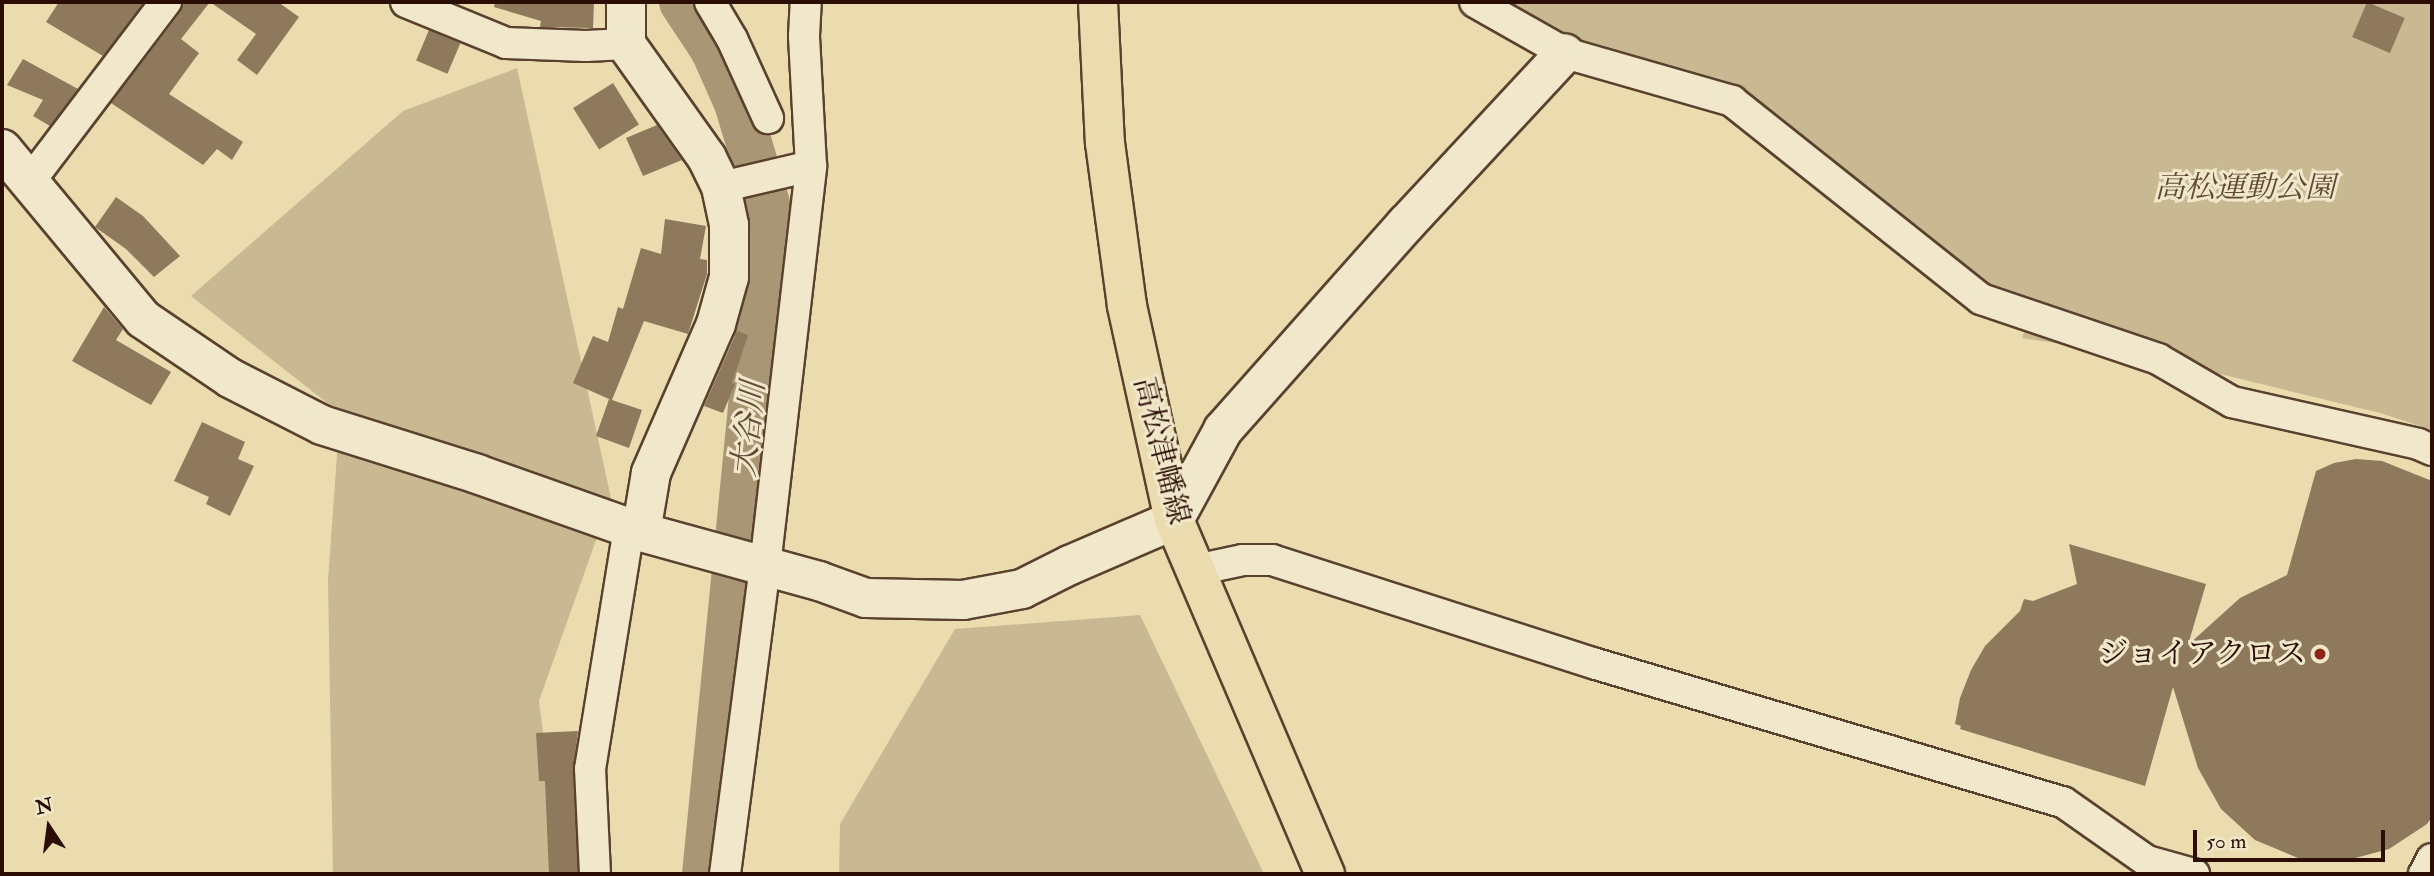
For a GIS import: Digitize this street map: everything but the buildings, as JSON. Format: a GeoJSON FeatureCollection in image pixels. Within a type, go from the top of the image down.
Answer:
{"type":"FeatureCollection","features":[{"type":"Feature","properties":{"kind":"main road","name":"高松津幡線"},"geometry":{"type":"LineString","coordinates":[[1098,2],[1105,143],[1127,306],[1174,520],[1325,874]]}},
{"type":"Feature","properties":{"kind":"street"},"geometry":{"type":"LineString","coordinates":[[30,181],[166,2]]}},
{"type":"Feature","properties":{"kind":"street"},"geometry":{"type":"LineString","coordinates":[[406,2],[506,43],[586,46],[626,44]]}},
{"type":"Feature","properties":{"kind":"street"},"geometry":{"type":"LineString","coordinates":[[595,874],[590,769],[635,529],[651,473],[716,324],[729,277],[732,184],[707,158],[626,44],[626,2]]}},
{"type":"Feature","properties":{"kind":"street"},"geometry":{"type":"LineString","coordinates":[[710,2],[732,39],[768,118]]}},
{"type":"Feature","properties":{"kind":"street"},"geometry":{"type":"LineString","coordinates":[[725,874],[763,566],[805,168],[806,2]]}},
{"type":"Feature","properties":{"kind":"street"},"geometry":{"type":"LineString","coordinates":[[1475,2],[1565,53],[1732,101],[1981,299],[2158,359],[2232,402],[2418,444],[2432,450]]}},
{"type":"Feature","properties":{"kind":"street"},"geometry":{"type":"LineString","coordinates":[[2,149],[143,319],[230,378],[322,425],[477,474],[635,529],[866,598],[962,600],[1023,589],[1070,565],[1174,520],[1223,430],[1416,214],[1565,53]]}},
{"type":"Feature","properties":{"kind":"street"},"geometry":{"type":"LineString","coordinates":[[732,184],[805,168]]}},
{"type":"Feature","properties":{"kind":"street"},"geometry":{"type":"LineString","coordinates":[[1196,570],[1243,560],[1272,560],[1596,664],[2063,802],[2147,860],[2194,874]]}},
{"type":"Feature","properties":{"kind":"street"},"geometry":{"type":"LineString","coordinates":[[2424,874],[2432,859]]}},
{"type":"Feature","properties":{"kind":"green space","name":"高松運動公園"},"geometry":{"type":"Polygon","coordinates":[[[1484,2],[2432,2],[2432,430],[2380,413],[2158,359],[2022,338],[2035,302],[1975,279],[1739,93],[1589,54],[1484,2]]]}},
{"type":"Feature","properties":{"kind":"green space"},"geometry":{"type":"Polygon","coordinates":[[[517,68],[611,498],[539,701],[561,874],[333,874],[328,580],[340,413],[191,296],[403,111],[517,68]]]}},
{"type":"Feature","properties":{"kind":"green space"},"geometry":{"type":"Polygon","coordinates":[[[1140,615],[1264,874],[839,874],[840,824],[955,629],[1140,615]]]}},
{"type":"Feature","properties":{"kind":"waterway","name":"大谷川"},"geometry":{"type":"LineString","coordinates":[[682,2],[713,49],[737,103],[770,214],[705,874]]}},
{"type":"Feature","properties":{"kind":"place","name":"ジョイアクロス"},"geometry":{"type":"Point","coordinates":[2320,654]}}]}
